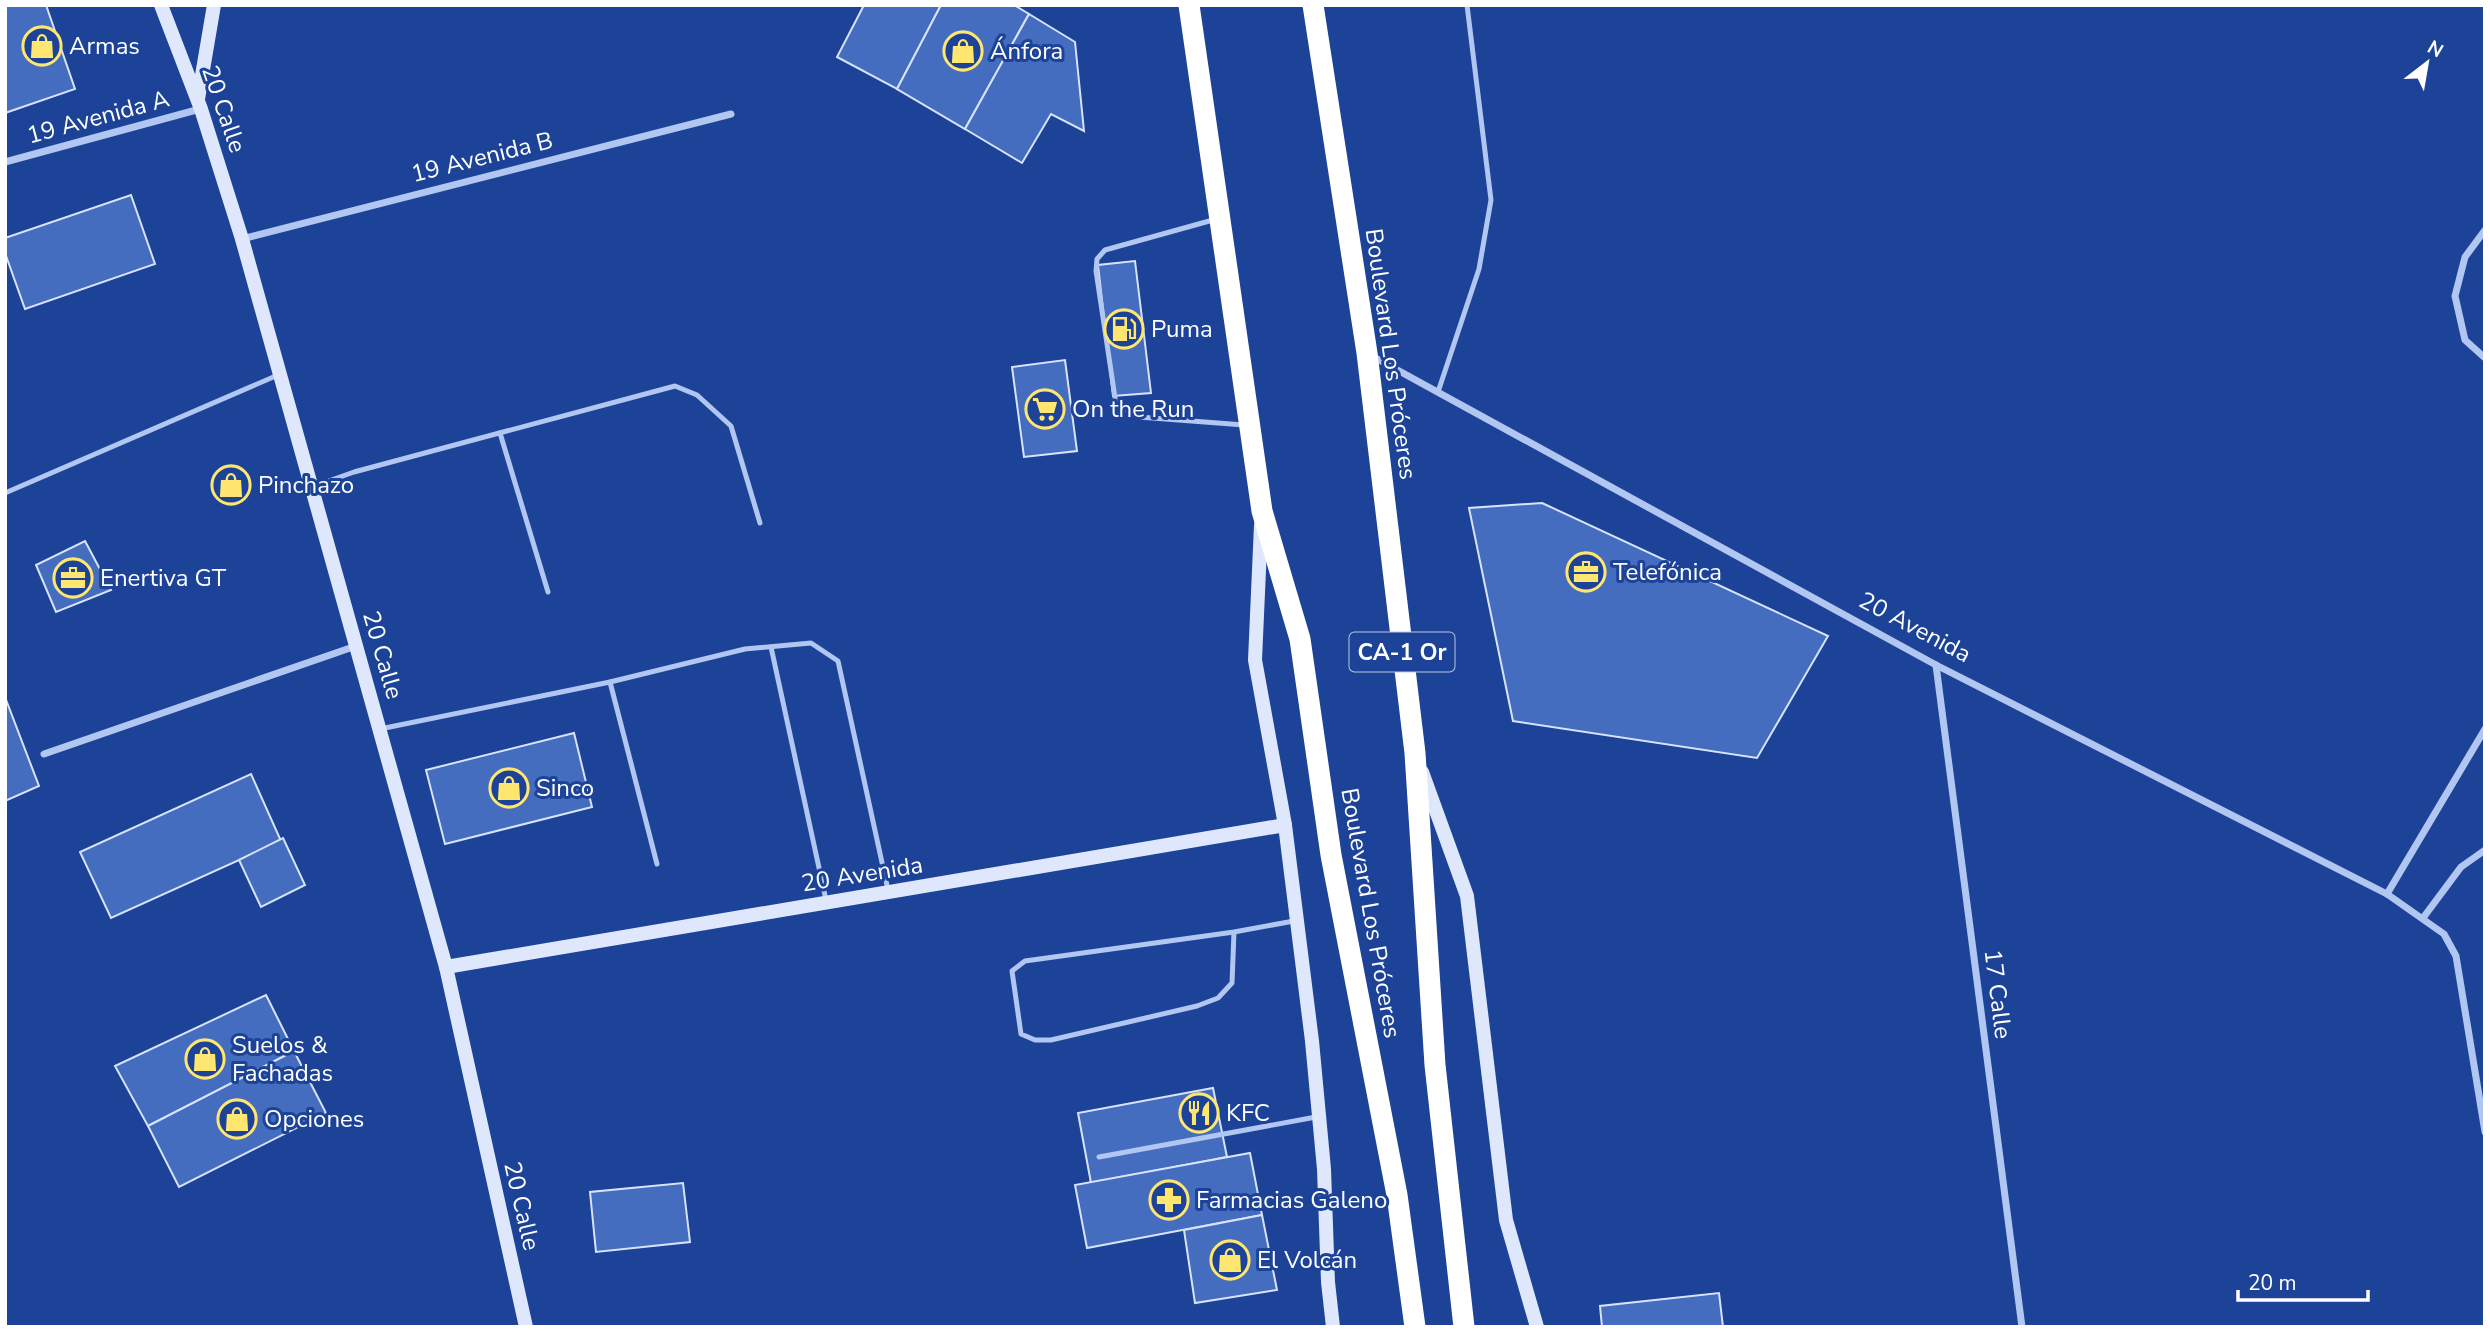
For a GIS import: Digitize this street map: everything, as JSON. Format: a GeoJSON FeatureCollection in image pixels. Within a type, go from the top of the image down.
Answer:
{"type":"FeatureCollection","features":[{"type":"Feature","properties":{"kind":"highway","name":"Boulevard Los Próceres"},"geometry":{"type":"LineString","coordinates":[[1189,5],[1262,511],[1300,639],[1331,855],[1397,1195],[1415,1327]]}},
{"type":"Feature","properties":{"kind":"highway","name":"Boulevard Los Próceres"},"geometry":{"type":"LineString","coordinates":[[1313,5],[1367,353],[1415,753],[1435,1065],[1464,1327]]}},
{"type":"Feature","properties":{"kind":"street","name":"20 Calle"},"geometry":{"type":"LineString","coordinates":[[161,5],[200,104],[242,239],[446,967],[526,1327]]}},
{"type":"Feature","properties":{"kind":"street"},"geometry":{"type":"LineString","coordinates":[[200,104],[214,5]]}},
{"type":"Feature","properties":{"kind":"street","name":"19 Avenida A"},"geometry":{"type":"LineString","coordinates":[[5,162],[200,104]]}},
{"type":"Feature","properties":{"kind":"street","name":"19 Avenida B"},"geometry":{"type":"LineString","coordinates":[[242,239],[731,114]]}},
{"type":"Feature","properties":{"kind":"street"},"geometry":{"type":"LineString","coordinates":[[2485,230],[2465,257],[2455,296],[2465,340],[2485,358]]}},
{"type":"Feature","properties":{"kind":"street","name":"20 Avenida"},"geometry":{"type":"LineString","coordinates":[[1367,353],[1936,665],[2387,894],[2423,918],[2444,934],[2456,956],[2485,1132]]}},
{"type":"Feature","properties":{"kind":"street","name":"Boulevard Los Próceres"},"geometry":{"type":"LineString","coordinates":[[1262,511],[1255,660],[1285,825],[1297,921],[1324,1168],[1332,1327]]}},
{"type":"Feature","properties":{"kind":"street"},"geometry":{"type":"LineString","coordinates":[[44,754],[356,646]]}},
{"type":"Feature","properties":{"kind":"street","name":"17 Calle"},"geometry":{"type":"LineString","coordinates":[[1936,665],[2022,1327]]}},
{"type":"Feature","properties":{"kind":"street"},"geometry":{"type":"LineString","coordinates":[[2387,894],[2485,729]]}},
{"type":"Feature","properties":{"kind":"street","name":"Boulevard Los Próceres"},"geometry":{"type":"LineString","coordinates":[[1415,753],[1467,896],[1506,1220],[1537,1327]]}},
{"type":"Feature","properties":{"kind":"street","name":"20 Avenida"},"geometry":{"type":"LineString","coordinates":[[446,967],[1285,825]]}},
{"type":"Feature","properties":{"kind":"street"},"geometry":{"type":"LineString","coordinates":[[2423,918],[2461,867],[2485,850]]}},
{"type":"Feature","properties":{"kind":"lane"},"geometry":{"type":"LineString","coordinates":[[1438,392],[1479,269],[1491,200],[1466,5]]}},
{"type":"Feature","properties":{"kind":"lane"},"geometry":{"type":"LineString","coordinates":[[1220,218],[1105,250],[1097,259],[1096,271],[1116,404],[1139,417],[1250,425]]}},
{"type":"Feature","properties":{"kind":"lane"},"geometry":{"type":"LineString","coordinates":[[5,493],[281,374]]}},
{"type":"Feature","properties":{"kind":"lane"},"geometry":{"type":"LineString","coordinates":[[312,487],[354,472],[675,386],[697,395],[731,426],[760,523]]}},
{"type":"Feature","properties":{"kind":"lane"},"geometry":{"type":"LineString","coordinates":[[500,433],[548,592]]}},
{"type":"Feature","properties":{"kind":"lane"},"geometry":{"type":"LineString","coordinates":[[380,729],[610,682],[745,649],[811,643],[838,661],[889,892]]}},
{"type":"Feature","properties":{"kind":"lane"},"geometry":{"type":"LineString","coordinates":[[771,647],[827,902]]}},
{"type":"Feature","properties":{"kind":"lane"},"geometry":{"type":"LineString","coordinates":[[610,682],[657,864]]}},
{"type":"Feature","properties":{"kind":"lane"},"geometry":{"type":"LineString","coordinates":[[1234,932],[1232,983],[1219,998],[1197,1006],[1051,1040],[1035,1040],[1021,1034],[1012,971],[1025,961],[1297,921]]}},
{"type":"Feature","properties":{"kind":"lane"},"geometry":{"type":"LineString","coordinates":[[1099,1157],[1319,1116]]}},
{"type":"Feature","properties":{"kind":"building"},"geometry":{"type":"Polygon","coordinates":[[[5,5],[46,5],[75,89],[5,113],[5,5]]]}},
{"type":"Feature","properties":{"kind":"building"},"geometry":{"type":"Polygon","coordinates":[[[864,5],[941,5],[897,89],[837,57],[864,5]]]}},
{"type":"Feature","properties":{"kind":"building","name":"Ánfora"},"geometry":{"type":"Polygon","coordinates":[[[941,5],[1014,5],[1029,14],[965,129],[897,89],[941,5]]]}},
{"type":"Feature","properties":{"kind":"building"},"geometry":{"type":"Polygon","coordinates":[[[1029,14],[1075,42],[1084,131],[1051,114],[1022,163],[965,129],[1029,14]]]}},
{"type":"Feature","properties":{"kind":"building"},"geometry":{"type":"Polygon","coordinates":[[[131,195],[155,264],[25,309],[5,253],[5,238],[131,195]]]}},
{"type":"Feature","properties":{"kind":"building","name":"Puma"},"geometry":{"type":"Polygon","coordinates":[[[1135,261],[1151,393],[1113,396],[1098,265],[1135,261]]]}},
{"type":"Feature","properties":{"kind":"building","name":"On the Run"},"geometry":{"type":"Polygon","coordinates":[[[1065,360],[1077,451],[1024,457],[1012,367],[1065,360]]]}},
{"type":"Feature","properties":{"kind":"building","name":"Telefónica"},"geometry":{"type":"Polygon","coordinates":[[[1542,503],[1828,636],[1757,758],[1513,721],[1469,508],[1542,503]]]}},
{"type":"Feature","properties":{"kind":"building","name":"Enertiva GT"},"geometry":{"type":"Polygon","coordinates":[[[85,541],[111,590],[56,612],[36,565],[85,541]]]}},
{"type":"Feature","properties":{"kind":"building"},"geometry":{"type":"Polygon","coordinates":[[[5,697],[39,786],[5,801],[5,697]]]}},
{"type":"Feature","properties":{"kind":"building","name":"Sinco"},"geometry":{"type":"Polygon","coordinates":[[[574,733],[592,807],[445,844],[426,770],[574,733]]]}},
{"type":"Feature","properties":{"kind":"building"},"geometry":{"type":"Polygon","coordinates":[[[251,774],[281,841],[111,918],[80,852],[251,774]]]}},
{"type":"Feature","properties":{"kind":"building"},"geometry":{"type":"Polygon","coordinates":[[[283,838],[305,885],[261,907],[239,860],[283,838]]]}},
{"type":"Feature","properties":{"kind":"building","name":"Suelos & Fachadas"},"geometry":{"type":"Polygon","coordinates":[[[266,995],[294,1051],[148,1126],[115,1066],[266,995]]]}},
{"type":"Feature","properties":{"kind":"building","name":"Opciones"},"geometry":{"type":"Polygon","coordinates":[[[294,1051],[326,1113],[179,1187],[148,1126],[294,1051]]]}},
{"type":"Feature","properties":{"kind":"building"},"geometry":{"type":"Polygon","coordinates":[[[1213,1088],[1227,1157],[1091,1183],[1078,1113],[1213,1088]]]}},
{"type":"Feature","properties":{"kind":"building","name":"Farmacias Galeno"},"geometry":{"type":"Polygon","coordinates":[[[1250,1153],[1262,1215],[1087,1248],[1075,1185],[1250,1153]]]}},
{"type":"Feature","properties":{"kind":"building"},"geometry":{"type":"Polygon","coordinates":[[[683,1183],[690,1242],[596,1252],[590,1192],[683,1183]]]}},
{"type":"Feature","properties":{"kind":"building","name":"El Volcán"},"geometry":{"type":"Polygon","coordinates":[[[1262,1215],[1277,1290],[1195,1303],[1184,1230],[1262,1215]]]}},
{"type":"Feature","properties":{"kind":"building"},"geometry":{"type":"Polygon","coordinates":[[[1719,1293],[1723,1327],[1602,1327],[1600,1306],[1719,1293]]]}},
{"type":"Feature","properties":{"kind":"place","name":"Armas"},"geometry":{"type":"Point","coordinates":[42,46]}},
{"type":"Feature","properties":{"kind":"place","name":"Ánfora"},"geometry":{"type":"Point","coordinates":[963,51]}},
{"type":"Feature","properties":{"kind":"place","name":"Puma"},"geometry":{"type":"Point","coordinates":[1124,329]}},
{"type":"Feature","properties":{"kind":"place","name":"On the Run"},"geometry":{"type":"Point","coordinates":[1045,409]}},
{"type":"Feature","properties":{"kind":"place","name":"Pinchazo"},"geometry":{"type":"Point","coordinates":[231,485]}},
{"type":"Feature","properties":{"kind":"place","name":"Telefónica"},"geometry":{"type":"Point","coordinates":[1586,572]}},
{"type":"Feature","properties":{"kind":"place","name":"Enertiva GT"},"geometry":{"type":"Point","coordinates":[73,578]}},
{"type":"Feature","properties":{"kind":"place","name":"Sinco"},"geometry":{"type":"Point","coordinates":[509,788]}},
{"type":"Feature","properties":{"kind":"place","name":"Suelos & Fachadas"},"geometry":{"type":"Point","coordinates":[205,1059]}},
{"type":"Feature","properties":{"kind":"place","name":"KFC"},"geometry":{"type":"Point","coordinates":[1199,1113]}},
{"type":"Feature","properties":{"kind":"place","name":"Opciones"},"geometry":{"type":"Point","coordinates":[237,1119]}},
{"type":"Feature","properties":{"kind":"place","name":"Farmacias Galeno"},"geometry":{"type":"Point","coordinates":[1169,1200]}},
{"type":"Feature","properties":{"kind":"place","name":"El Volcán"},"geometry":{"type":"Point","coordinates":[1230,1260]}}]}
